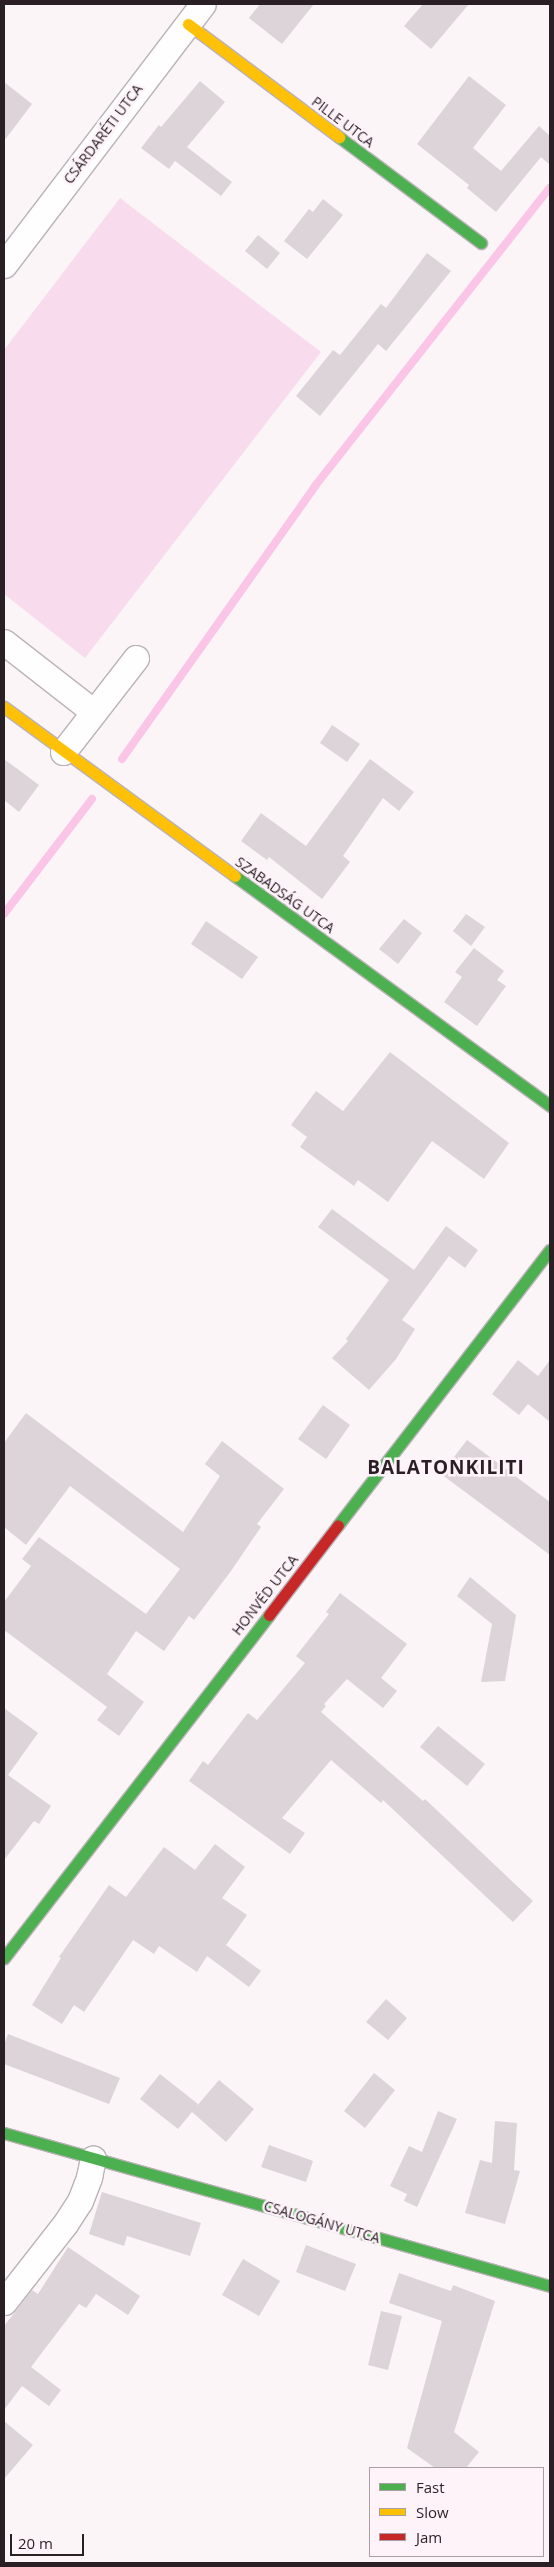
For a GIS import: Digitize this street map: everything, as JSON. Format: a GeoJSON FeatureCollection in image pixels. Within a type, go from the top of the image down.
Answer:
{"type":"FeatureCollection","features":[{"type":"Feature","properties":{"kind":"street","name":"CSÁRDARÉTI UTCA"},"geometry":{"type":"LineString","coordinates":[[4,264],[203,4]]}},
{"type":"Feature","properties":{"kind":"street","name":"PILLE UTCA"},"geometry":{"type":"LineString","coordinates":[[188,24],[481,243]]}},
{"type":"Feature","properties":{"kind":"street"},"geometry":{"type":"LineString","coordinates":[[4,642],[94,712]]}},
{"type":"Feature","properties":{"kind":"street"},"geometry":{"type":"LineString","coordinates":[[63,752],[136,658]]}},
{"type":"Feature","properties":{"kind":"street","name":"SZABADSÁG UTCA"},"geometry":{"type":"LineString","coordinates":[[4,707],[63,752],[550,1106]]}},
{"type":"Feature","properties":{"kind":"street","name":"HONVÉD UTCA"},"geometry":{"type":"LineString","coordinates":[[4,1958],[550,1250]]}},
{"type":"Feature","properties":{"kind":"street","name":"CSALOGÁNY UTCA"},"geometry":{"type":"LineString","coordinates":[[4,2134],[550,2286]]}},
{"type":"Feature","properties":{"kind":"street"},"geometry":{"type":"LineString","coordinates":[[4,2302],[65,2224],[80,2201],[89,2177],[93,2158]]}},
{"type":"Feature","properties":{"kind":"shaded area"},"geometry":{"type":"Polygon","coordinates":[[[120,198],[321,352],[85,658],[4,594],[4,350],[120,198]]]}},
{"type":"Feature","properties":{"kind":"building"},"geometry":{"type":"Polygon","coordinates":[[[260,4],[314,4],[282,44],[249,18],[260,4]]]}},
{"type":"Feature","properties":{"kind":"building"},"geometry":{"type":"Polygon","coordinates":[[[423,4],[469,4],[431,49],[404,26],[423,4]]]}},
{"type":"Feature","properties":{"kind":"building"},"geometry":{"type":"Polygon","coordinates":[[[469,76],[506,105],[473,148],[501,171],[539,126],[550,136],[550,165],[541,157],[496,212],[467,188],[469,185],[417,144],[469,76]]]}},
{"type":"Feature","properties":{"kind":"building"},"geometry":{"type":"Polygon","coordinates":[[[200,81],[225,102],[187,147],[232,182],[221,196],[175,161],[169,169],[141,148],[159,125],[161,127],[200,81]]]}},
{"type":"Feature","properties":{"kind":"building"},"geometry":{"type":"Polygon","coordinates":[[[4,82],[32,104],[4,141],[4,82]]]}},
{"type":"Feature","properties":{"kind":"building"},"geometry":{"type":"Polygon","coordinates":[[[323,199],[343,215],[307,259],[284,241],[309,209],[313,212],[323,199]]]}},
{"type":"Feature","properties":{"kind":"building"},"geometry":{"type":"Polygon","coordinates":[[[258,235],[280,253],[267,269],[245,251],[258,235]]]}},
{"type":"Feature","properties":{"kind":"building"},"geometry":{"type":"Polygon","coordinates":[[[427,253],[451,271],[386,351],[378,344],[320,416],[296,396],[333,350],[340,355],[381,304],[386,308],[427,253]]]}},
{"type":"Feature","properties":{"kind":"building"},"geometry":{"type":"Polygon","coordinates":[[[332,725],[360,744],[347,762],[320,743],[332,725]]]}},
{"type":"Feature","properties":{"kind":"building"},"geometry":{"type":"Polygon","coordinates":[[[4,759],[39,785],[19,812],[4,800],[4,759]]]}},
{"type":"Feature","properties":{"kind":"building"},"geometry":{"type":"Polygon","coordinates":[[[370,759],[414,792],[399,811],[383,798],[343,856],[350,862],[322,899],[269,857],[267,860],[241,841],[261,813],[306,846],[370,759]]]}},
{"type":"Feature","properties":{"kind":"building"},"geometry":{"type":"Polygon","coordinates":[[[466,914],[485,927],[471,946],[453,931],[466,914]]]}},
{"type":"Feature","properties":{"kind":"building"},"geometry":{"type":"Polygon","coordinates":[[[404,919],[422,933],[398,964],[379,949],[404,919]]]}},
{"type":"Feature","properties":{"kind":"building"},"geometry":{"type":"Polygon","coordinates":[[[206,921],[258,957],[242,979],[191,944],[206,921]]]}},
{"type":"Feature","properties":{"kind":"building"},"geometry":{"type":"Polygon","coordinates":[[[474,948],[504,971],[497,980],[506,986],[477,1026],[444,1002],[462,977],[455,972],[474,948]]]}},
{"type":"Feature","properties":{"kind":"building"},"geometry":{"type":"Polygon","coordinates":[[[390,1052],[509,1143],[484,1179],[432,1141],[388,1202],[358,1180],[354,1186],[300,1147],[307,1137],[291,1125],[316,1091],[343,1111],[390,1052]]]}},
{"type":"Feature","properties":{"kind":"building"},"geometry":{"type":"Polygon","coordinates":[[[332,1209],[414,1270],[446,1226],[478,1250],[465,1268],[449,1256],[402,1320],[415,1329],[396,1359],[369,1390],[332,1358],[348,1341],[346,1339],[389,1280],[318,1227],[332,1209]]]}},
{"type":"Feature","properties":{"kind":"building"},"geometry":{"type":"Polygon","coordinates":[[[518,1360],[538,1376],[550,1360],[550,1422],[528,1404],[519,1415],[492,1394],[518,1360]]]}},
{"type":"Feature","properties":{"kind":"building"},"geometry":{"type":"Polygon","coordinates":[[[323,1405],[350,1425],[326,1459],[298,1439],[323,1405]]]}},
{"type":"Feature","properties":{"kind":"building"},"geometry":{"type":"Polygon","coordinates":[[[26,1413],[183,1532],[220,1476],[205,1464],[222,1441],[284,1489],[257,1524],[261,1527],[231,1571],[194,1620],[189,1616],[164,1651],[136,1631],[107,1674],[144,1702],[119,1736],[97,1720],[107,1707],[4,1630],[4,1602],[31,1566],[22,1559],[39,1537],[146,1614],[180,1569],[70,1486],[26,1545],[4,1527],[4,1443],[26,1413]]]}},
{"type":"Feature","properties":{"kind":"building"},"geometry":{"type":"Polygon","coordinates":[[[467,1440],[550,1502],[550,1555],[441,1474],[467,1440]]]}},
{"type":"Feature","properties":{"kind":"building"},"geometry":{"type":"Polygon","coordinates":[[[470,1577],[516,1615],[505,1681],[481,1682],[492,1624],[457,1596],[470,1577]]]}},
{"type":"Feature","properties":{"kind":"building"},"geometry":{"type":"Polygon","coordinates":[[[340,1593],[407,1644],[381,1678],[397,1691],[383,1708],[347,1679],[324,1704],[326,1706],[321,1712],[423,1801],[425,1799],[533,1901],[513,1922],[383,1800],[381,1803],[331,1760],[282,1818],[305,1833],[290,1854],[189,1781],[203,1761],[208,1765],[248,1713],[257,1720],[305,1663],[296,1656],[329,1614],[326,1612],[340,1593]]]}},
{"type":"Feature","properties":{"kind":"building"},"geometry":{"type":"Polygon","coordinates":[[[4,1708],[38,1733],[8,1775],[51,1806],[39,1824],[34,1821],[4,1860],[4,1708]]]}},
{"type":"Feature","properties":{"kind":"building"},"geometry":{"type":"Polygon","coordinates":[[[438,1726],[485,1764],[467,1786],[420,1747],[438,1726]]]}},
{"type":"Feature","properties":{"kind":"building"},"geometry":{"type":"Polygon","coordinates":[[[215,1844],[245,1867],[222,1898],[247,1915],[226,1945],[261,1971],[249,1987],[207,1956],[197,1972],[159,1946],[154,1954],[133,1940],[84,2012],[74,2005],[62,2024],[32,2005],[61,1958],[59,1957],[109,1885],[126,1897],[164,1847],[195,1870],[215,1844]]]}},
{"type":"Feature","properties":{"kind":"building"},"geometry":{"type":"Polygon","coordinates":[[[386,1999],[407,2018],[388,2040],[366,2022],[386,1999]]]}},
{"type":"Feature","properties":{"kind":"building"},"geometry":{"type":"Polygon","coordinates":[[[8,2034],[120,2078],[109,2104],[4,2064],[4,2045],[8,2034]]]}},
{"type":"Feature","properties":{"kind":"building"},"geometry":{"type":"Polygon","coordinates":[[[374,2073],[395,2090],[365,2128],[344,2111],[374,2073]]]}},
{"type":"Feature","properties":{"kind":"building"},"geometry":{"type":"Polygon","coordinates":[[[160,2074],[198,2104],[196,2107],[219,2080],[254,2109],[226,2142],[192,2112],[178,2129],[140,2099],[160,2074]]]}},
{"type":"Feature","properties":{"kind":"building"},"geometry":{"type":"Polygon","coordinates":[[[438,2111],[457,2119],[417,2207],[404,2201],[407,2194],[390,2186],[409,2146],[422,2152],[438,2111]]]}},
{"type":"Feature","properties":{"kind":"building"},"geometry":{"type":"Polygon","coordinates":[[[495,2121],[517,2123],[514,2170],[520,2171],[505,2224],[465,2213],[480,2160],[492,2163],[495,2121]]]}},
{"type":"Feature","properties":{"kind":"building"},"geometry":{"type":"Polygon","coordinates":[[[269,2145],[313,2161],[306,2182],[261,2167],[269,2145]]]}},
{"type":"Feature","properties":{"kind":"building"},"geometry":{"type":"Polygon","coordinates":[[[102,2192],[201,2223],[190,2256],[127,2236],[124,2246],[89,2234],[102,2192]]]}},
{"type":"Feature","properties":{"kind":"building"},"geometry":{"type":"Polygon","coordinates":[[[306,2245],[356,2264],[345,2291],[296,2272],[306,2245]]]}},
{"type":"Feature","properties":{"kind":"building"},"geometry":{"type":"Polygon","coordinates":[[[68,2247],[140,2296],[128,2315],[96,2294],[86,2308],[79,2304],[31,2367],[61,2390],[49,2406],[22,2386],[4,2410],[4,2326],[32,2290],[38,2294],[68,2247]]]}},
{"type":"Feature","properties":{"kind":"building"},"geometry":{"type":"Polygon","coordinates":[[[243,2259],[280,2281],[259,2316],[222,2295],[243,2259]]]}},
{"type":"Feature","properties":{"kind":"building"},"geometry":{"type":"Polygon","coordinates":[[[399,2273],[451,2291],[453,2285],[495,2301],[454,2432],[479,2452],[467,2467],[434,2467],[407,2448],[442,2321],[389,2303],[399,2273]]]}},
{"type":"Feature","properties":{"kind":"building"},"geometry":{"type":"Polygon","coordinates":[[[381,2311],[402,2316],[388,2370],[368,2365],[381,2311]]]}},
{"type":"Feature","properties":{"kind":"building"},"geometry":{"type":"Polygon","coordinates":[[[4,2421],[33,2445],[4,2479],[4,2421]]]}},
{"type":"Feature","properties":{"kind":"waterway"},"geometry":{"type":"LineString","coordinates":[[122,759],[315,486],[550,187]]}},
{"type":"Feature","properties":{"kind":"waterway"},"geometry":{"type":"LineString","coordinates":[[4,914],[92,799]]}},
{"type":"Feature","properties":{"kind":"traffic: fast"},"geometry":{"type":"LineString","coordinates":[[339,137],[481,243]]}},
{"type":"Feature","properties":{"kind":"traffic: fast"},"geometry":{"type":"LineString","coordinates":[[235,876],[550,1106]]}},
{"type":"Feature","properties":{"kind":"traffic: fast"},"geometry":{"type":"LineString","coordinates":[[338,1525],[550,1250]]}},
{"type":"Feature","properties":{"kind":"traffic: fast"},"geometry":{"type":"LineString","coordinates":[[4,1958],[269,1615]]}},
{"type":"Feature","properties":{"kind":"traffic: fast"},"geometry":{"type":"LineString","coordinates":[[4,2133],[550,2286]]}},
{"type":"Feature","properties":{"kind":"traffic: slow"},"geometry":{"type":"LineString","coordinates":[[188,24],[339,137]]}},
{"type":"Feature","properties":{"kind":"traffic: slow"},"geometry":{"type":"LineString","coordinates":[[4,707],[235,876]]}},
{"type":"Feature","properties":{"kind":"traffic: jam"},"geometry":{"type":"LineString","coordinates":[[269,1615],[338,1525]]}},
{"type":"Feature","properties":{"kind":"district","name":"BALATONKILITI"},"geometry":{"type":"Point","coordinates":[446,1468]}}]}
